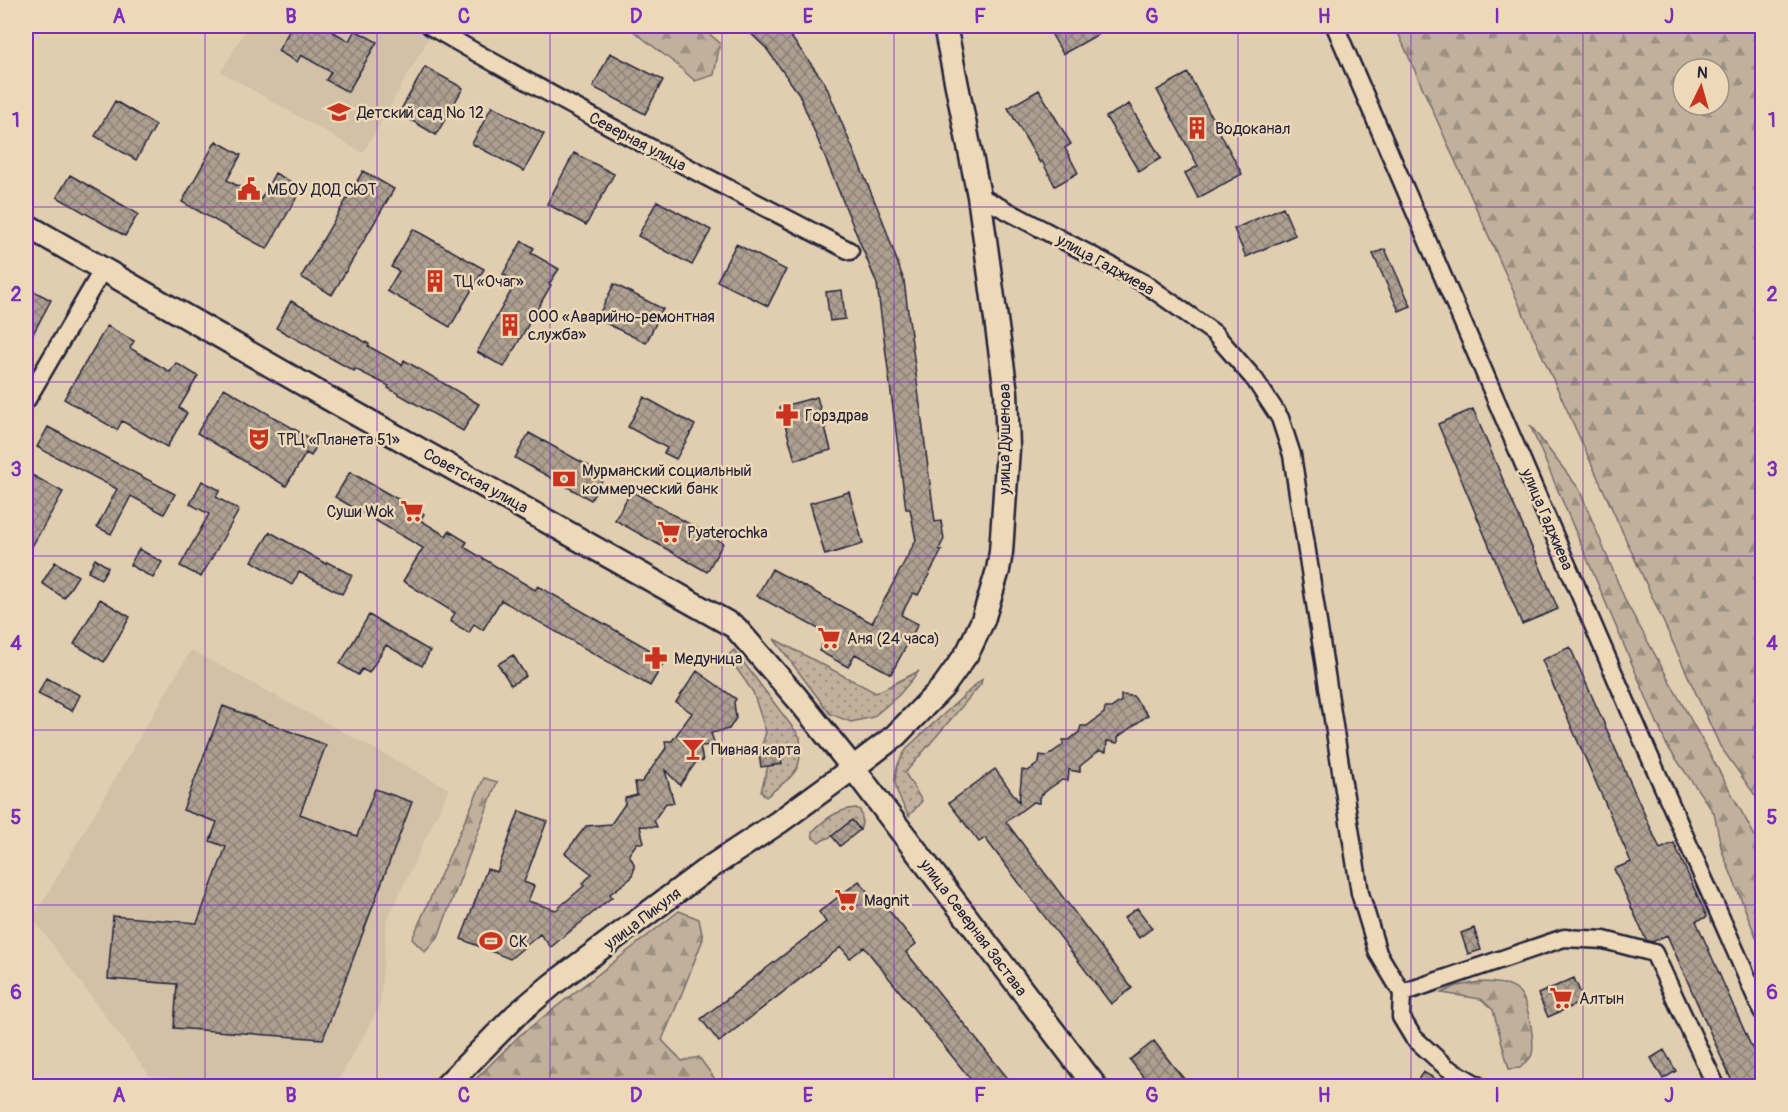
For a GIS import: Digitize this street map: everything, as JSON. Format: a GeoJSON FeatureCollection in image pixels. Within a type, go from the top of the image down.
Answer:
{"type":"FeatureCollection","features":[{"type":"Feature","properties":{"kind":"street","name":"Северная улица"},"geometry":{"type":"LineString","coordinates":[[430,26],[662,154],[850,250]]}},
{"type":"Feature","properties":{"kind":"street","name":"улица Душенова"},"geometry":{"type":"LineString","coordinates":[[853,768],[895,736],[942,687],[968,652],[983,620],[1001,552],[1008,448],[1006,392],[979,196],[945,26]]}},
{"type":"Feature","properties":{"kind":"street","name":"улица Гаджиева"},"geometry":{"type":"LineString","coordinates":[[1335,26],[1649,755],[1762,1011]]}},
{"type":"Feature","properties":{"kind":"street","name":"улица Гаджиева"},"geometry":{"type":"LineString","coordinates":[[979,196],[1144,283],[1214,333],[1256,380],[1280,418],[1292,455],[1360,893],[1378,953],[1402,993],[1401,1017],[1413,1037],[1446,1067],[1479,1086]]}},
{"type":"Feature","properties":{"kind":"street","name":"Советская улица"},"geometry":{"type":"LineString","coordinates":[[26,225],[735,627],[797,698],[853,768]]}},
{"type":"Feature","properties":{"kind":"street"},"geometry":{"type":"LineString","coordinates":[[26,401],[103,269]]}},
{"type":"Feature","properties":{"kind":"street","name":"улица Пикуля"},"geometry":{"type":"LineString","coordinates":[[446,1086],[516,1015],[553,984],[703,872],[779,822],[853,768]]}},
{"type":"Feature","properties":{"kind":"street","name":"улица Северная Застава"},"geometry":{"type":"LineString","coordinates":[[853,768],[1095,1086]]}},
{"type":"Feature","properties":{"kind":"street"},"geometry":{"type":"LineString","coordinates":[[1402,993],[1564,938],[1604,940],[1654,953],[1716,1086]]}},
{"type":"Feature","properties":{"kind":"shaded area","name":"Детский сад № 12"},"geometry":{"type":"Polygon","coordinates":[[[248,26],[417,26],[431,34],[363,153],[221,72],[248,26]]]}},
{"type":"Feature","properties":{"kind":"shaded area"},"geometry":{"type":"Polygon","coordinates":[[[191,650],[449,789],[387,920],[380,1006],[335,1086],[223,1086],[149,1075],[33,918],[191,650]]]}},
{"type":"Feature","properties":{"kind":"green space"},"geometry":{"type":"Polygon","coordinates":[[[627,26],[700,26],[720,43],[714,75],[695,81],[627,26]]]}},
{"type":"Feature","properties":{"kind":"green space"},"geometry":{"type":"Polygon","coordinates":[[[1395,26],[1762,26],[1762,805],[1720,746],[1395,26]]]}},
{"type":"Feature","properties":{"kind":"green space"},"geometry":{"type":"Polygon","coordinates":[[[1530,425],[1579,489],[1626,602],[1762,849],[1762,952],[1722,851],[1714,813],[1667,746],[1530,425]]]}},
{"type":"Feature","properties":{"kind":"green space"},"geometry":{"type":"Polygon","coordinates":[[[774,639],[876,693],[919,671],[899,695],[873,717],[851,722],[830,714],[774,639]]]}},
{"type":"Feature","properties":{"kind":"green space"},"geometry":{"type":"Polygon","coordinates":[[[734,650],[800,737],[801,750],[798,767],[789,778],[766,797],[761,791],[768,766],[759,754],[766,732],[753,692],[728,656],[734,650]]]}},
{"type":"Feature","properties":{"kind":"green space"},"geometry":{"type":"Polygon","coordinates":[[[982,679],[981,684],[905,773],[922,801],[909,816],[899,797],[895,781],[902,756],[909,746],[982,679]]]}},
{"type":"Feature","properties":{"kind":"green space"},"geometry":{"type":"Polygon","coordinates":[[[484,778],[497,782],[438,937],[425,952],[412,939],[484,778]]]}},
{"type":"Feature","properties":{"kind":"green space"},"geometry":{"type":"Polygon","coordinates":[[[856,808],[862,815],[860,830],[852,820],[832,836],[819,842],[813,838],[812,832],[827,819],[843,810],[856,808]]]}},
{"type":"Feature","properties":{"kind":"green space"},"geometry":{"type":"Polygon","coordinates":[[[679,911],[699,919],[703,939],[662,1040],[682,1061],[699,1057],[717,1082],[712,1086],[469,1086],[519,1036],[679,911]]]}},
{"type":"Feature","properties":{"kind":"green space"},"geometry":{"type":"Polygon","coordinates":[[[1480,982],[1496,983],[1516,989],[1526,1004],[1533,1048],[1530,1058],[1520,1068],[1509,1069],[1493,1010],[1481,999],[1441,993],[1457,986],[1480,982]]]}},
{"type":"Feature","properties":{"kind":"building"},"geometry":{"type":"Polygon","coordinates":[[[292,26],[323,26],[349,41],[355,30],[377,42],[348,92],[326,80],[331,72],[301,55],[297,62],[278,51],[292,26]]]}},
{"type":"Feature","properties":{"kind":"building"},"geometry":{"type":"Polygon","coordinates":[[[743,26],[783,26],[825,83],[883,221],[904,281],[935,522],[941,521],[944,539],[939,549],[942,550],[918,595],[913,593],[901,615],[918,624],[891,674],[855,654],[848,667],[819,651],[828,634],[757,596],[772,569],[872,623],[916,540],[910,509],[906,509],[877,284],[799,94],[766,48],[743,26]]]}},
{"type":"Feature","properties":{"kind":"building"},"geometry":{"type":"Polygon","coordinates":[[[1047,26],[1113,26],[1063,54],[1047,26]]]}},
{"type":"Feature","properties":{"kind":"building"},"geometry":{"type":"Polygon","coordinates":[[[610,53],[663,80],[645,114],[593,87],[610,53]]]}},
{"type":"Feature","properties":{"kind":"building"},"geometry":{"type":"Polygon","coordinates":[[[425,67],[463,88],[436,135],[399,113],[425,67]]]}},
{"type":"Feature","properties":{"kind":"building","name":"Водоканал"},"geometry":{"type":"Polygon","coordinates":[[[1188,73],[1242,174],[1198,198],[1185,173],[1198,166],[1157,90],[1188,73]]]}},
{"type":"Feature","properties":{"kind":"building"},"geometry":{"type":"Polygon","coordinates":[[[1039,90],[1071,144],[1065,148],[1078,173],[1055,186],[1008,108],[1039,90]]]}},
{"type":"Feature","properties":{"kind":"building"},"geometry":{"type":"Polygon","coordinates":[[[115,101],[156,125],[136,160],[95,136],[115,101]]]}},
{"type":"Feature","properties":{"kind":"building"},"geometry":{"type":"Polygon","coordinates":[[[1129,104],[1161,158],[1139,172],[1106,117],[1129,104]]]}},
{"type":"Feature","properties":{"kind":"building"},"geometry":{"type":"Polygon","coordinates":[[[492,106],[544,134],[524,171],[472,144],[492,106]]]}},
{"type":"Feature","properties":{"kind":"building"},"geometry":{"type":"Polygon","coordinates":[[[216,141],[241,155],[227,180],[261,199],[275,173],[302,188],[267,249],[182,202],[216,141]]]}},
{"type":"Feature","properties":{"kind":"building"},"geometry":{"type":"Polygon","coordinates":[[[574,153],[614,174],[586,225],[547,204],[574,153]]]}},
{"type":"Feature","properties":{"kind":"building"},"geometry":{"type":"Polygon","coordinates":[[[363,171],[394,189],[332,295],[301,277],[363,171]]]}},
{"type":"Feature","properties":{"kind":"building"},"geometry":{"type":"Polygon","coordinates":[[[70,175],[138,214],[125,236],[57,197],[70,175]]]}},
{"type":"Feature","properties":{"kind":"building"},"geometry":{"type":"Polygon","coordinates":[[[657,201],[711,230],[692,265],[638,236],[657,201]]]}},
{"type":"Feature","properties":{"kind":"building"},"geometry":{"type":"Polygon","coordinates":[[[1283,207],[1295,235],[1246,257],[1234,229],[1283,207]]]}},
{"type":"Feature","properties":{"kind":"building","name":"ТЦ «Очаг»"},"geometry":{"type":"Polygon","coordinates":[[[413,229],[484,269],[450,327],[387,291],[399,271],[391,267],[413,229]]]}},
{"type":"Feature","properties":{"kind":"building","name":"ООО «Аварийно-ремонтная служба»"},"geometry":{"type":"Polygon","coordinates":[[[522,241],[534,248],[531,253],[559,269],[504,367],[477,352],[516,282],[503,274],[522,241]]]}},
{"type":"Feature","properties":{"kind":"building"},"geometry":{"type":"Polygon","coordinates":[[[736,244],[786,270],[768,306],[717,281],[736,244]]]}},
{"type":"Feature","properties":{"kind":"building"},"geometry":{"type":"Polygon","coordinates":[[[1385,249],[1411,306],[1399,311],[1373,254],[1385,249]]]}},
{"type":"Feature","properties":{"kind":"building"},"geometry":{"type":"Polygon","coordinates":[[[614,284],[663,309],[646,343],[597,319],[614,284]]]}},
{"type":"Feature","properties":{"kind":"building"},"geometry":{"type":"Polygon","coordinates":[[[26,287],[51,300],[26,347],[26,287]]]}},
{"type":"Feature","properties":{"kind":"building"},"geometry":{"type":"Polygon","coordinates":[[[842,290],[845,319],[830,321],[826,292],[842,290]]]}},
{"type":"Feature","properties":{"kind":"building"},"geometry":{"type":"Polygon","coordinates":[[[291,301],[402,365],[404,360],[479,404],[463,431],[388,388],[389,386],[355,369],[354,371],[276,328],[291,301]]]}},
{"type":"Feature","properties":{"kind":"building"},"geometry":{"type":"Polygon","coordinates":[[[107,326],[134,341],[130,348],[170,372],[176,363],[198,376],[179,408],[187,413],[167,447],[122,421],[117,430],[64,399],[107,326]]]}},
{"type":"Feature","properties":{"kind":"building","name":"ТРЦ «Планета 51»"},"geometry":{"type":"Polygon","coordinates":[[[224,388],[318,443],[311,456],[306,453],[286,486],[197,433],[224,388]]]}},
{"type":"Feature","properties":{"kind":"building"},"geometry":{"type":"Polygon","coordinates":[[[644,397],[695,425],[676,459],[664,453],[667,448],[628,427],[644,397]]]}},
{"type":"Feature","properties":{"kind":"building"},"geometry":{"type":"Polygon","coordinates":[[[817,397],[831,450],[795,460],[780,407],[817,397]]]}},
{"type":"Feature","properties":{"kind":"building"},"geometry":{"type":"Polygon","coordinates":[[[1473,409],[1558,609],[1522,624],[1438,424],[1473,409]]]}},
{"type":"Feature","properties":{"kind":"building"},"geometry":{"type":"Polygon","coordinates":[[[48,427],[175,494],[164,514],[131,496],[111,534],[97,527],[117,489],[37,447],[48,427]]]}},
{"type":"Feature","properties":{"kind":"building"},"geometry":{"type":"Polygon","coordinates":[[[529,433],[605,475],[591,500],[515,458],[529,433]]]}},
{"type":"Feature","properties":{"kind":"building"},"geometry":{"type":"Polygon","coordinates":[[[350,472],[424,514],[420,520],[446,536],[449,531],[467,542],[464,547],[535,590],[538,586],[666,659],[650,686],[501,600],[483,630],[474,624],[469,633],[450,621],[455,613],[403,581],[423,548],[335,497],[350,472]]]}},
{"type":"Feature","properties":{"kind":"building"},"geometry":{"type":"Polygon","coordinates":[[[30,474],[63,492],[26,557],[26,483],[30,474]]]}},
{"type":"Feature","properties":{"kind":"building"},"geometry":{"type":"Polygon","coordinates":[[[202,481],[220,490],[216,497],[239,510],[201,577],[180,566],[209,514],[190,504],[202,481]]]}},
{"type":"Feature","properties":{"kind":"building","name":"Pyaterochka"},"geometry":{"type":"Polygon","coordinates":[[[631,491],[723,543],[707,572],[615,520],[631,491]]]}},
{"type":"Feature","properties":{"kind":"building"},"geometry":{"type":"Polygon","coordinates":[[[849,492],[863,544],[825,555],[810,503],[849,492]]]}},
{"type":"Feature","properties":{"kind":"building"},"geometry":{"type":"Polygon","coordinates":[[[270,532],[326,564],[327,562],[352,575],[342,594],[299,572],[292,585],[252,561],[270,532]]]}},
{"type":"Feature","properties":{"kind":"building"},"geometry":{"type":"Polygon","coordinates":[[[139,549],[162,562],[153,578],[130,565],[139,549]]]}},
{"type":"Feature","properties":{"kind":"building"},"geometry":{"type":"Polygon","coordinates":[[[95,559],[108,567],[101,579],[88,572],[95,559]]]}},
{"type":"Feature","properties":{"kind":"building"},"geometry":{"type":"Polygon","coordinates":[[[55,562],[78,576],[64,598],[42,583],[55,562]]]}},
{"type":"Feature","properties":{"kind":"building"},"geometry":{"type":"Polygon","coordinates":[[[100,599],[130,617],[104,662],[74,644],[100,599]]]}},
{"type":"Feature","properties":{"kind":"building"},"geometry":{"type":"Polygon","coordinates":[[[369,615],[430,651],[422,666],[386,645],[369,673],[362,669],[358,675],[340,664],[369,615]]]}},
{"type":"Feature","properties":{"kind":"building"},"geometry":{"type":"Polygon","coordinates":[[[1570,647],[1660,849],[1674,843],[1707,917],[1696,921],[1762,1071],[1762,1086],[1734,1086],[1667,935],[1652,942],[1646,940],[1614,869],[1631,862],[1542,660],[1570,647]]]}},
{"type":"Feature","properties":{"kind":"building"},"geometry":{"type":"Polygon","coordinates":[[[513,655],[526,676],[511,685],[498,664],[513,655]]]}},
{"type":"Feature","properties":{"kind":"building"},"geometry":{"type":"Polygon","coordinates":[[[697,671],[736,699],[734,702],[736,718],[729,729],[711,733],[715,745],[700,746],[703,761],[696,762],[680,785],[665,770],[674,803],[666,803],[654,820],[657,827],[640,826],[644,843],[637,843],[629,854],[634,864],[631,878],[610,894],[612,897],[551,947],[540,934],[510,959],[461,939],[487,869],[497,872],[519,811],[547,821],[524,882],[534,886],[528,901],[556,910],[584,886],[582,884],[592,874],[565,853],[586,826],[611,824],[625,804],[625,798],[637,795],[635,782],[642,782],[666,748],[665,741],[672,741],[692,713],[676,702],[697,671]]]}},
{"type":"Feature","properties":{"kind":"building"},"geometry":{"type":"Polygon","coordinates":[[[46,678],[80,695],[72,711],[38,694],[46,678]]]}},
{"type":"Feature","properties":{"kind":"building"},"geometry":{"type":"Polygon","coordinates":[[[1121,695],[1133,696],[1148,715],[1118,737],[1118,743],[1107,741],[1106,752],[1099,751],[1080,766],[1080,772],[1069,770],[1068,781],[1062,780],[1050,788],[1039,797],[1039,803],[1033,802],[1006,822],[1132,988],[1111,1004],[985,838],[979,842],[949,803],[995,769],[1019,802],[1022,770],[1028,771],[1039,763],[1040,755],[1047,756],[1063,745],[1063,740],[1069,740],[1079,732],[1081,726],[1087,726],[1104,713],[1105,708],[1111,708],[1121,701],[1121,695]]]}},
{"type":"Feature","properties":{"kind":"building"},"geometry":{"type":"Polygon","coordinates":[[[223,706],[326,745],[300,814],[357,836],[375,789],[412,802],[323,1039],[174,1028],[177,984],[108,979],[113,916],[197,923],[226,847],[210,841],[217,822],[183,810],[223,706]]]}},
{"type":"Feature","properties":{"kind":"building"},"geometry":{"type":"Polygon","coordinates":[[[780,751],[782,764],[761,767],[759,754],[780,751]]]}},
{"type":"Feature","properties":{"kind":"building"},"geometry":{"type":"Polygon","coordinates":[[[852,820],[860,830],[840,846],[832,836],[852,820]]]}},
{"type":"Feature","properties":{"kind":"building"},"geometry":{"type":"Polygon","coordinates":[[[859,881],[876,902],[880,899],[916,944],[906,952],[1014,1086],[976,1086],[864,947],[850,958],[841,947],[719,1042],[701,1019],[826,922],[819,912],[859,881]]]}},
{"type":"Feature","properties":{"kind":"building"},"geometry":{"type":"Polygon","coordinates":[[[1137,908],[1152,928],[1139,938],[1124,918],[1137,908]]]}},
{"type":"Feature","properties":{"kind":"building"},"geometry":{"type":"Polygon","coordinates":[[[1474,928],[1481,950],[1468,954],[1461,933],[1474,928]]]}},
{"type":"Feature","properties":{"kind":"building"},"geometry":{"type":"Polygon","coordinates":[[[1574,978],[1584,1001],[1548,1017],[1538,994],[1574,978]]]}},
{"type":"Feature","properties":{"kind":"building"},"geometry":{"type":"Polygon","coordinates":[[[1154,1041],[1190,1086],[1151,1086],[1130,1060],[1154,1041]]]}},
{"type":"Feature","properties":{"kind":"building"},"geometry":{"type":"Polygon","coordinates":[[[1664,1050],[1676,1071],[1663,1079],[1651,1058],[1664,1050]]]}},
{"type":"Feature","properties":{"kind":"building"},"geometry":{"type":"Polygon","coordinates":[[[1423,1072],[1448,1086],[1414,1086],[1423,1072]]]}},
{"type":"Feature","properties":{"kind":"place","name":"Детский сад № 12"},"geometry":{"type":"Point","coordinates":[339,112]}},
{"type":"Feature","properties":{"kind":"place","name":"Водоканал"},"geometry":{"type":"Point","coordinates":[1197,128]}},
{"type":"Feature","properties":{"kind":"place","name":"МБОУ ДОД СЮТ"},"geometry":{"type":"Point","coordinates":[249,189]}},
{"type":"Feature","properties":{"kind":"place","name":"ТЦ «Очаг»"},"geometry":{"type":"Point","coordinates":[435,281]}},
{"type":"Feature","properties":{"kind":"place","name":"ООО «Аварийно-ремонтная служба»"},"geometry":{"type":"Point","coordinates":[510,325]}},
{"type":"Feature","properties":{"kind":"place","name":"Горздрав"},"geometry":{"type":"Point","coordinates":[787,415]}},
{"type":"Feature","properties":{"kind":"place","name":"ТРЦ «Планета 51»"},"geometry":{"type":"Point","coordinates":[259,439]}},
{"type":"Feature","properties":{"kind":"place","name":"Мурманский социальный коммерческий банк"},"geometry":{"type":"Point","coordinates":[564,479]}},
{"type":"Feature","properties":{"kind":"place","name":"Суши Wok"},"geometry":{"type":"Point","coordinates":[412,511]}},
{"type":"Feature","properties":{"kind":"place","name":"Pyaterochka"},"geometry":{"type":"Point","coordinates":[669,532]}},
{"type":"Feature","properties":{"kind":"place","name":"Аня (24 часа)"},"geometry":{"type":"Point","coordinates":[829,638]}},
{"type":"Feature","properties":{"kind":"place","name":"Медуница"},"geometry":{"type":"Point","coordinates":[656,658]}},
{"type":"Feature","properties":{"kind":"place","name":"Пивная карта"},"geometry":{"type":"Point","coordinates":[693,749]}},
{"type":"Feature","properties":{"kind":"place","name":"Magnit"},"geometry":{"type":"Point","coordinates":[846,900]}},
{"type":"Feature","properties":{"kind":"place","name":"СК"},"geometry":{"type":"Point","coordinates":[491,941]}},
{"type":"Feature","properties":{"kind":"place","name":"Алтын"},"geometry":{"type":"Point","coordinates":[1561,998]}}]}
